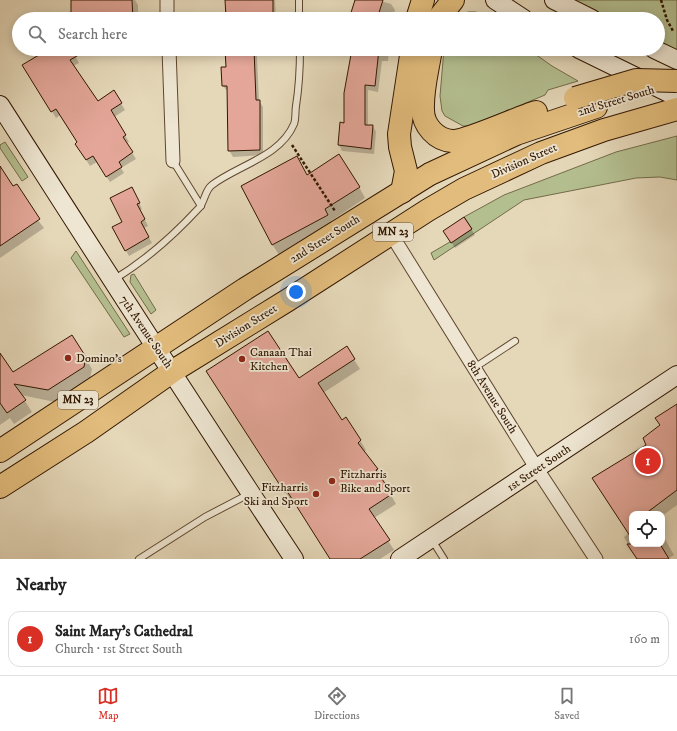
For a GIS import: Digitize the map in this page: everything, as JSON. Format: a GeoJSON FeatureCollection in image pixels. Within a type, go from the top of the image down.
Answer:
{"type":"FeatureCollection","features":[{"type":"Feature","properties":{"kind":"highway"},"geometry":{"type":"LineString","coordinates":[[419,12],[423,0]]}},
{"type":"Feature","properties":{"kind":"highway"},"geometry":{"type":"LineString","coordinates":[[444,12],[453,0]]}},
{"type":"Feature","properties":{"kind":"highway"},"geometry":{"type":"LineString","coordinates":[[402,192],[406,171],[400,147],[399,134],[411,56]]}},
{"type":"Feature","properties":{"kind":"highway"},"geometry":{"type":"LineString","coordinates":[[430,56],[423,111],[426,123],[434,133],[442,138],[452,141],[465,139],[575,98],[636,80],[677,82]]}},
{"type":"Feature","properties":{"kind":"highway","name":"2nd Street South"},"geometry":{"type":"LineString","coordinates":[[0,451],[135,363],[156,347],[323,239],[464,157],[516,134],[677,82]]}},
{"type":"Feature","properties":{"kind":"highway","name":"Division Street"},"geometry":{"type":"LineString","coordinates":[[0,487],[173,372],[464,189],[508,167],[570,142],[629,122],[677,109]]}},
{"type":"Feature","properties":{"kind":"street"},"geometry":{"type":"LineString","coordinates":[[167,0],[167,12]]}},
{"type":"Feature","properties":{"kind":"street"},"geometry":{"type":"LineString","coordinates":[[495,0],[513,12]]}},
{"type":"Feature","properties":{"kind":"street"},"geometry":{"type":"LineString","coordinates":[[554,0],[578,12]]}},
{"type":"Feature","properties":{"kind":"street"},"geometry":{"type":"LineString","coordinates":[[665,54],[677,60]]}},
{"type":"Feature","properties":{"kind":"street"},"geometry":{"type":"LineString","coordinates":[[169,56],[173,161]]}},
{"type":"Feature","properties":{"kind":"street"},"geometry":{"type":"LineString","coordinates":[[593,56],[677,97]]}},
{"type":"Feature","properties":{"kind":"street","name":"7th Avenue South"},"geometry":{"type":"LineString","coordinates":[[2,111],[294,559]]}},
{"type":"Feature","properties":{"kind":"street","name":"8th Avenue South"},"geometry":{"type":"LineString","coordinates":[[391,234],[537,469],[596,559]]}},
{"type":"Feature","properties":{"kind":"street","name":"1st Street South"},"geometry":{"type":"LineString","coordinates":[[400,559],[677,376]]}},
{"type":"Feature","properties":{"kind":"lane"},"geometry":{"type":"LineString","coordinates":[[298,0],[299,12]]}},
{"type":"Feature","properties":{"kind":"lane"},"geometry":{"type":"LineString","coordinates":[[112,281],[137,264],[182,226],[201,206],[210,186],[231,172],[267,154],[282,142],[294,124],[300,75],[300,56]]}},
{"type":"Feature","properties":{"kind":"lane"},"geometry":{"type":"LineString","coordinates":[[173,161],[201,206]]}},
{"type":"Feature","properties":{"kind":"lane"},"geometry":{"type":"LineString","coordinates":[[474,368],[515,341]]}},
{"type":"Feature","properties":{"kind":"lane"},"geometry":{"type":"LineString","coordinates":[[140,559],[205,517],[250,493]]}},
{"type":"Feature","properties":{"kind":"lane"},"geometry":{"type":"LineString","coordinates":[[431,538],[444,559]]}},
{"type":"Feature","properties":{"kind":"path"},"geometry":{"type":"LineString","coordinates":[[661,0],[665,12]]}},
{"type":"Feature","properties":{"kind":"path"},"geometry":{"type":"LineString","coordinates":[[665,13],[673,31]]}},
{"type":"Feature","properties":{"kind":"path"},"geometry":{"type":"LineString","coordinates":[[287,136],[338,216]]}},
{"type":"Feature","properties":{"kind":"green space"},"geometry":{"type":"Polygon","coordinates":[[[572,0],[677,0],[677,53],[665,47],[665,12],[596,12],[572,0]]]}},
{"type":"Feature","properties":{"kind":"green space"},"geometry":{"type":"Polygon","coordinates":[[[443,56],[538,56],[578,81],[548,90],[545,95],[470,126],[463,126],[445,116],[442,111],[440,96],[443,56]]]}},
{"type":"Feature","properties":{"kind":"green space"},"geometry":{"type":"Polygon","coordinates":[[[677,136],[677,180],[660,177],[636,178],[524,200],[434,260],[431,253],[472,229],[464,217],[504,195],[616,152],[677,136]]]}},
{"type":"Feature","properties":{"kind":"green space"},"geometry":{"type":"Polygon","coordinates":[[[5,142],[28,177],[22,181],[0,148],[0,145],[5,142]]]}},
{"type":"Feature","properties":{"kind":"green space"},"geometry":{"type":"Polygon","coordinates":[[[76,251],[130,334],[124,337],[71,258],[76,251]]]}},
{"type":"Feature","properties":{"kind":"green space"},"geometry":{"type":"Polygon","coordinates":[[[134,274],[156,310],[151,314],[130,282],[131,275],[134,274]]]}},
{"type":"Feature","properties":{"kind":"building"},"geometry":{"type":"Polygon","coordinates":[[[71,0],[132,0],[133,12],[71,12],[71,0]]]}},
{"type":"Feature","properties":{"kind":"building"},"geometry":{"type":"Polygon","coordinates":[[[225,0],[273,0],[273,12],[226,12],[225,0]]]}},
{"type":"Feature","properties":{"kind":"building"},"geometry":{"type":"Polygon","coordinates":[[[355,0],[383,0],[379,12],[351,12],[355,0]]]}},
{"type":"Feature","properties":{"kind":"building"},"geometry":{"type":"Polygon","coordinates":[[[37,56],[77,56],[70,60],[98,101],[114,90],[122,103],[111,110],[126,135],[123,137],[133,152],[119,162],[122,167],[106,177],[93,156],[86,160],[75,144],[77,142],[56,109],[51,112],[22,65],[37,56]]]}},
{"type":"Feature","properties":{"kind":"building"},"geometry":{"type":"Polygon","coordinates":[[[225,56],[254,56],[256,100],[260,100],[260,150],[228,151],[227,86],[222,86],[221,67],[226,67],[225,56]]]}},
{"type":"Feature","properties":{"kind":"building"},"geometry":{"type":"Polygon","coordinates":[[[351,56],[378,56],[375,86],[365,85],[365,125],[373,125],[371,149],[338,145],[340,122],[344,123],[344,93],[351,56]]]}},
{"type":"Feature","properties":{"kind":"building"},"geometry":{"type":"Polygon","coordinates":[[[339,154],[360,187],[325,209],[328,215],[272,245],[241,186],[297,156],[307,175],[339,154]]]}},
{"type":"Feature","properties":{"kind":"building"},"geometry":{"type":"Polygon","coordinates":[[[0,166],[13,186],[17,184],[40,219],[0,246],[0,166]]]}},
{"type":"Feature","properties":{"kind":"building"},"geometry":{"type":"Polygon","coordinates":[[[132,187],[140,203],[137,204],[145,219],[141,222],[149,237],[125,251],[112,227],[122,222],[110,198],[132,187]]]}},
{"type":"Feature","properties":{"kind":"building"},"geometry":{"type":"Polygon","coordinates":[[[464,217],[472,229],[451,243],[443,231],[464,217]]]}},
{"type":"Feature","properties":{"kind":"building"},"geometry":{"type":"Polygon","coordinates":[[[268,331],[299,378],[347,346],[355,359],[318,383],[342,420],[346,417],[361,440],[358,443],[378,469],[376,470],[392,494],[369,509],[390,540],[360,559],[330,559],[287,491],[285,493],[206,371],[268,331]]]}},
{"type":"Feature","properties":{"kind":"building"},"geometry":{"type":"Polygon","coordinates":[[[72,335],[86,357],[84,367],[48,390],[14,384],[26,400],[7,413],[0,403],[0,353],[13,372],[72,335]]]}},
{"type":"Feature","properties":{"kind":"building"},"geometry":{"type":"Polygon","coordinates":[[[677,404],[677,490],[649,511],[629,511],[629,534],[592,478],[646,445],[643,438],[660,425],[655,418],[677,404]]]}},
{"type":"Feature","properties":{"kind":"building"},"geometry":{"type":"Polygon","coordinates":[[[629,547],[662,547],[669,559],[637,559],[629,547]]]}},
{"type":"Feature","properties":{"kind":"place","name":"Domino's"},"geometry":{"type":"Point","coordinates":[68,358]}},
{"type":"Feature","properties":{"kind":"place","name":"Canaan Thai Kitchen"},"geometry":{"type":"Point","coordinates":[242,359]}},
{"type":"Feature","properties":{"kind":"place","name":"Saint Mary's Cathedral"},"geometry":{"type":"Point","coordinates":[648,461]}},
{"type":"Feature","properties":{"kind":"place","name":"Fitzharris Bike and Sport"},"geometry":{"type":"Point","coordinates":[332,481]}},
{"type":"Feature","properties":{"kind":"place","name":"Fitzharris Ski and Sport"},"geometry":{"type":"Point","coordinates":[316,494]}}]}
